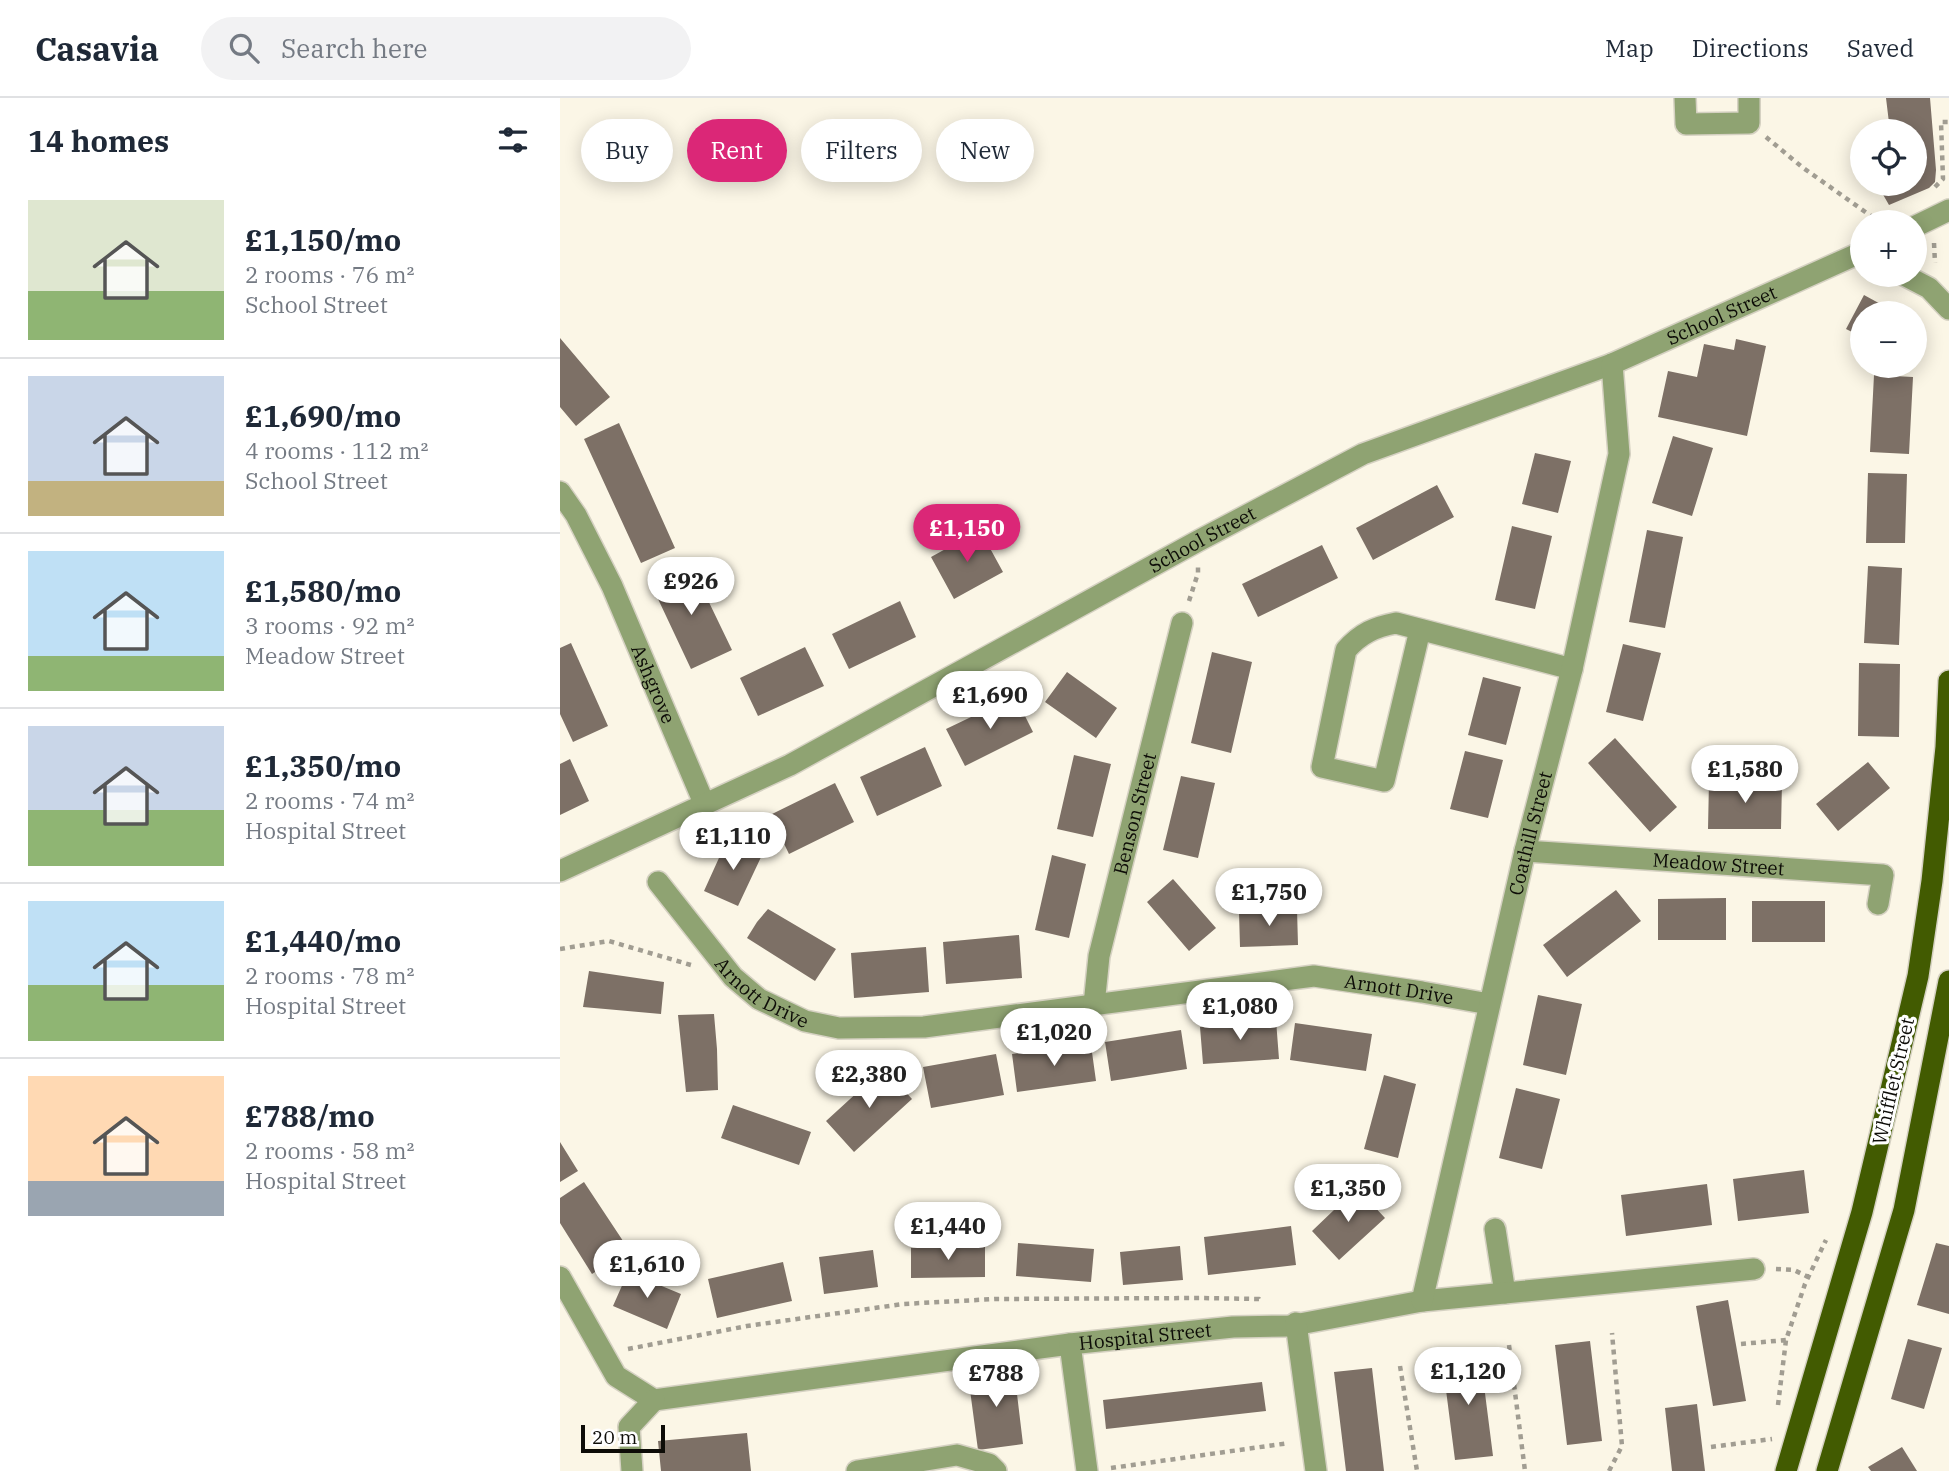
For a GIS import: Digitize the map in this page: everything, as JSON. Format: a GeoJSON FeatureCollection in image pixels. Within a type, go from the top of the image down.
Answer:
{"type":"FeatureCollection","features":[{"type":"Feature","properties":{"kind":"main road","name":"Whifflet Street"},"geometry":{"type":"LineString","coordinates":[[1786,1471],[1862,1212],[1918,976],[1932,881],[1946,747],[1949,681]]}},
{"type":"Feature","properties":{"kind":"main road","name":"Whifflet Street"},"geometry":{"type":"LineString","coordinates":[[1827,1471],[1904,1210],[1949,981]]}},
{"type":"Feature","properties":{"kind":"street"},"geometry":{"type":"LineString","coordinates":[[1685,98],[1686,124],[1749,122],[1749,98]]}},
{"type":"Feature","properties":{"kind":"street"},"geometry":{"type":"LineString","coordinates":[[1927,221],[1949,210]]}},
{"type":"Feature","properties":{"kind":"street","name":"School Street"},"geometry":{"type":"LineString","coordinates":[[560,871],[790,765],[1198,541],[1363,454],[1612,364],[1850,260]]}},
{"type":"Feature","properties":{"kind":"street"},"geometry":{"type":"LineString","coordinates":[[1927,287],[1949,309]]}},
{"type":"Feature","properties":{"kind":"street","name":"Coathill Street"},"geometry":{"type":"LineString","coordinates":[[1422,1301],[1525,851],[1572,669],[1619,454],[1612,364]]}},
{"type":"Feature","properties":{"kind":"street","name":"Ashgrove"},"geometry":{"type":"LineString","coordinates":[[560,492],[568,519],[612,586],[704,803]]}},
{"type":"Feature","properties":{"kind":"street","name":"Benson Street"},"geometry":{"type":"LineString","coordinates":[[1094,1005],[1099,956],[1182,623]]}},
{"type":"Feature","properties":{"kind":"street"},"geometry":{"type":"LineString","coordinates":[[1420,630],[1384,781],[1322,767],[1346,650],[1356,639],[1378,626],[1396,623],[1572,669]]}},
{"type":"Feature","properties":{"kind":"street","name":"Meadow Street"},"geometry":{"type":"LineString","coordinates":[[1525,851],[1883,875],[1878,904]]}},
{"type":"Feature","properties":{"kind":"street","name":"Arnott Drive"},"geometry":{"type":"LineString","coordinates":[[658,882],[733,977],[759,999],[805,1021],[839,1028],[924,1027],[1314,976],[1489,1004]]}},
{"type":"Feature","properties":{"kind":"street"},"geometry":{"type":"LineString","coordinates":[[1495,1229],[1505,1293]]}},
{"type":"Feature","properties":{"kind":"street","name":"Hospital Street"},"geometry":{"type":"LineString","coordinates":[[654,1400],[1070,1344],[1233,1327],[1289,1326],[1422,1301],[1754,1269]]}},
{"type":"Feature","properties":{"kind":"street"},"geometry":{"type":"LineString","coordinates":[[560,1277],[616,1376],[654,1400],[629,1427],[632,1471]]}},
{"type":"Feature","properties":{"kind":"street"},"geometry":{"type":"LineString","coordinates":[[1296,1323],[1316,1471]]}},
{"type":"Feature","properties":{"kind":"street"},"geometry":{"type":"LineString","coordinates":[[1070,1344],[1094,1470]]}},
{"type":"Feature","properties":{"kind":"street"},"geometry":{"type":"LineString","coordinates":[[857,1471],[957,1455],[989,1464],[996,1471]]}},
{"type":"Feature","properties":{"kind":"path"},"geometry":{"type":"LineString","coordinates":[[1749,122],[1802,167],[1863,210]]}},
{"type":"Feature","properties":{"kind":"path"},"geometry":{"type":"LineString","coordinates":[[1918,210],[1916,197],[1938,185],[1943,179],[1941,122],[1949,122]]}},
{"type":"Feature","properties":{"kind":"path"},"geometry":{"type":"LineString","coordinates":[[1182,623],[1198,573],[1198,541]]}},
{"type":"Feature","properties":{"kind":"path"},"geometry":{"type":"LineString","coordinates":[[560,949],[609,941],[733,977]]}},
{"type":"Feature","properties":{"kind":"path"},"geometry":{"type":"LineString","coordinates":[[1754,1269],[1794,1270],[1808,1277]]}},
{"type":"Feature","properties":{"kind":"path"},"geometry":{"type":"LineString","coordinates":[[601,1350],[629,1349],[747,1326],[903,1304],[995,1299],[1259,1299],[1271,1326]]}},
{"type":"Feature","properties":{"kind":"path"},"geometry":{"type":"LineString","coordinates":[[1609,1471],[1622,1446],[1612,1333]]}},
{"type":"Feature","properties":{"kind":"path"},"geometry":{"type":"LineString","coordinates":[[1741,1344],[1787,1340]]}},
{"type":"Feature","properties":{"kind":"path"},"geometry":{"type":"LineString","coordinates":[[1509,1345],[1524,1471]]}},
{"type":"Feature","properties":{"kind":"path"},"geometry":{"type":"LineString","coordinates":[[1400,1366],[1417,1471]]}},
{"type":"Feature","properties":{"kind":"path"},"geometry":{"type":"LineString","coordinates":[[1711,1447],[1773,1439]]}},
{"type":"Feature","properties":{"kind":"path"},"geometry":{"type":"LineString","coordinates":[[1094,1470],[1311,1441]]}},
{"type":"Feature","properties":{"kind":"building"},"geometry":{"type":"Polygon","coordinates":[[[1886,98],[1930,98],[1936,170],[1935,182],[1929,188],[1927,189],[1927,119],[1889,119],[1886,98]]]}},
{"type":"Feature","properties":{"kind":"building"},"geometry":{"type":"Polygon","coordinates":[[[1884,196],[1910,196],[1889,205],[1884,196]]]}},
{"type":"Feature","properties":{"kind":"building"},"geometry":{"type":"Polygon","coordinates":[[[1864,295],[1875,301],[1861,301],[1864,295]]]}},
{"type":"Feature","properties":{"kind":"building"},"geometry":{"type":"Polygon","coordinates":[[[560,338],[610,397],[576,426],[560,407],[560,338]]]}},
{"type":"Feature","properties":{"kind":"building"},"geometry":{"type":"Polygon","coordinates":[[[1736,339],[1766,346],[1747,436],[1658,417],[1668,371],[1697,377],[1704,344],[1734,350],[1736,339]]]}},
{"type":"Feature","properties":{"kind":"building"},"geometry":{"type":"Polygon","coordinates":[[[1874,378],[1913,378],[1909,454],[1870,452],[1874,378]]]}},
{"type":"Feature","properties":{"kind":"building"},"geometry":{"type":"Polygon","coordinates":[[[619,423],[675,548],[641,563],[584,439],[619,423]]]}},
{"type":"Feature","properties":{"kind":"building"},"geometry":{"type":"Polygon","coordinates":[[[1673,436],[1713,448],[1692,516],[1652,503],[1673,436]]]}},
{"type":"Feature","properties":{"kind":"building"},"geometry":{"type":"Polygon","coordinates":[[[1535,453],[1571,461],[1558,513],[1522,504],[1535,453]]]}},
{"type":"Feature","properties":{"kind":"building"},"geometry":{"type":"Polygon","coordinates":[[[1868,473],[1907,474],[1905,543],[1866,543],[1868,473]]]}},
{"type":"Feature","properties":{"kind":"building"},"geometry":{"type":"Polygon","coordinates":[[[1437,485],[1454,517],[1373,560],[1356,528],[1437,485]]]}},
{"type":"Feature","properties":{"kind":"building"},"geometry":{"type":"Polygon","coordinates":[[[1512,526],[1552,536],[1535,609],[1495,600],[1512,526]]]}},
{"type":"Feature","properties":{"kind":"building"},"geometry":{"type":"Polygon","coordinates":[[[980,530],[1003,572],[954,599],[931,557],[980,530]]]}},
{"type":"Feature","properties":{"kind":"building"},"geometry":{"type":"Polygon","coordinates":[[[1647,530],[1683,537],[1665,628],[1629,622],[1647,530]]]}},
{"type":"Feature","properties":{"kind":"building"},"geometry":{"type":"Polygon","coordinates":[[[1322,545],[1338,578],[1258,617],[1242,584],[1322,545]]]}},
{"type":"Feature","properties":{"kind":"building"},"geometry":{"type":"Polygon","coordinates":[[[691,565],[732,650],[691,669],[651,584],[691,565]]]}},
{"type":"Feature","properties":{"kind":"building"},"geometry":{"type":"Polygon","coordinates":[[[1868,566],[1902,568],[1899,645],[1864,643],[1868,566]]]}},
{"type":"Feature","properties":{"kind":"building"},"geometry":{"type":"Polygon","coordinates":[[[900,601],[916,637],[849,669],[832,634],[900,601]]]}},
{"type":"Feature","properties":{"kind":"building"},"geometry":{"type":"Polygon","coordinates":[[[571,643],[608,726],[573,742],[560,714],[560,648],[571,643]]]}},
{"type":"Feature","properties":{"kind":"building"},"geometry":{"type":"Polygon","coordinates":[[[1623,644],[1661,653],[1643,721],[1606,712],[1623,644]]]}},
{"type":"Feature","properties":{"kind":"building"},"geometry":{"type":"Polygon","coordinates":[[[805,647],[824,686],[758,716],[740,678],[805,647]]]}},
{"type":"Feature","properties":{"kind":"building"},"geometry":{"type":"Polygon","coordinates":[[[1212,652],[1252,662],[1231,753],[1191,743],[1212,652]]]}},
{"type":"Feature","properties":{"kind":"building"},"geometry":{"type":"Polygon","coordinates":[[[1859,663],[1900,664],[1899,737],[1858,736],[1859,663]]]}},
{"type":"Feature","properties":{"kind":"building"},"geometry":{"type":"Polygon","coordinates":[[[1067,672],[1117,708],[1096,738],[1045,702],[1067,672]]]}},
{"type":"Feature","properties":{"kind":"building"},"geometry":{"type":"Polygon","coordinates":[[[1483,677],[1521,687],[1506,745],[1468,735],[1483,677]]]}},
{"type":"Feature","properties":{"kind":"building"},"geometry":{"type":"Polygon","coordinates":[[[1015,696],[1033,732],[965,766],[946,729],[1015,696]]]}},
{"type":"Feature","properties":{"kind":"building"},"geometry":{"type":"Polygon","coordinates":[[[1615,738],[1677,807],[1650,832],[1588,763],[1615,738]]]}},
{"type":"Feature","properties":{"kind":"building"},"geometry":{"type":"Polygon","coordinates":[[[925,747],[942,786],[877,816],[860,777],[925,747]]]}},
{"type":"Feature","properties":{"kind":"building"},"geometry":{"type":"Polygon","coordinates":[[[1465,751],[1503,760],[1488,818],[1450,809],[1465,751]]]}},
{"type":"Feature","properties":{"kind":"building"},"geometry":{"type":"Polygon","coordinates":[[[1074,755],[1111,764],[1093,837],[1057,829],[1074,755]]]}},
{"type":"Feature","properties":{"kind":"building"},"geometry":{"type":"Polygon","coordinates":[[[570,759],[589,801],[560,815],[560,764],[570,759]]]}},
{"type":"Feature","properties":{"kind":"building"},"geometry":{"type":"Polygon","coordinates":[[[1868,762],[1890,788],[1838,831],[1816,804],[1868,762]]]}},
{"type":"Feature","properties":{"kind":"building"},"geometry":{"type":"Polygon","coordinates":[[[1181,776],[1215,783],[1198,858],[1163,850],[1181,776]]]}},
{"type":"Feature","properties":{"kind":"building"},"geometry":{"type":"Polygon","coordinates":[[[1709,781],[1782,782],[1781,829],[1708,829],[1709,781]]]}},
{"type":"Feature","properties":{"kind":"building"},"geometry":{"type":"Polygon","coordinates":[[[835,783],[854,822],[789,854],[770,815],[835,783]]]}},
{"type":"Feature","properties":{"kind":"building"},"geometry":{"type":"Polygon","coordinates":[[[728,838],[762,855],[738,906],[704,891],[728,838]]]}},
{"type":"Feature","properties":{"kind":"building"},"geometry":{"type":"Polygon","coordinates":[[[1052,855],[1086,864],[1069,938],[1035,930],[1052,855]]]}},
{"type":"Feature","properties":{"kind":"building"},"geometry":{"type":"Polygon","coordinates":[[[1173,879],[1216,928],[1189,951],[1147,902],[1173,879]]]}},
{"type":"Feature","properties":{"kind":"building"},"geometry":{"type":"Polygon","coordinates":[[[1616,890],[1641,921],[1567,977],[1543,945],[1616,890]]]}},
{"type":"Feature","properties":{"kind":"building"},"geometry":{"type":"Polygon","coordinates":[[[1726,898],[1726,940],[1658,940],[1658,899],[1726,898]]]}},
{"type":"Feature","properties":{"kind":"building"},"geometry":{"type":"Polygon","coordinates":[[[1752,901],[1825,901],[1825,942],[1752,942],[1752,901]]]}},
{"type":"Feature","properties":{"kind":"building"},"geometry":{"type":"Polygon","coordinates":[[[768,909],[836,949],[815,981],[747,938],[768,909]]]}},
{"type":"Feature","properties":{"kind":"building"},"geometry":{"type":"Polygon","coordinates":[[[1297,909],[1298,945],[1240,947],[1239,912],[1297,909]]]}},
{"type":"Feature","properties":{"kind":"building"},"geometry":{"type":"Polygon","coordinates":[[[1019,935],[1022,978],[946,984],[943,942],[1019,935]]]}},
{"type":"Feature","properties":{"kind":"building"},"geometry":{"type":"Polygon","coordinates":[[[926,947],[929,992],[854,998],[851,953],[926,947]]]}},
{"type":"Feature","properties":{"kind":"building"},"geometry":{"type":"Polygon","coordinates":[[[589,971],[664,982],[661,1014],[583,1007],[589,971]]]}},
{"type":"Feature","properties":{"kind":"building"},"geometry":{"type":"Polygon","coordinates":[[[1538,995],[1582,1004],[1566,1075],[1523,1065],[1538,995]]]}},
{"type":"Feature","properties":{"kind":"building"},"geometry":{"type":"Polygon","coordinates":[[[714,1014],[718,1090],[686,1092],[678,1015],[714,1014]]]}},
{"type":"Feature","properties":{"kind":"building"},"geometry":{"type":"Polygon","coordinates":[[[1276,1020],[1279,1059],[1203,1064],[1200,1027],[1276,1020]]]}},
{"type":"Feature","properties":{"kind":"building"},"geometry":{"type":"Polygon","coordinates":[[[1295,1023],[1372,1034],[1366,1071],[1290,1060],[1295,1023]]]}},
{"type":"Feature","properties":{"kind":"building"},"geometry":{"type":"Polygon","coordinates":[[[1181,1030],[1187,1069],[1111,1081],[1105,1042],[1181,1030]]]}},
{"type":"Feature","properties":{"kind":"building"},"geometry":{"type":"Polygon","coordinates":[[[1091,1045],[1096,1081],[1017,1092],[1012,1054],[1091,1045]]]}},
{"type":"Feature","properties":{"kind":"building"},"geometry":{"type":"Polygon","coordinates":[[[996,1054],[1004,1095],[931,1108],[923,1067],[996,1054]]]}},
{"type":"Feature","properties":{"kind":"building"},"geometry":{"type":"Polygon","coordinates":[[[884,1068],[912,1099],[854,1152],[826,1121],[884,1068]]]}},
{"type":"Feature","properties":{"kind":"building"},"geometry":{"type":"Polygon","coordinates":[[[1384,1075],[1416,1084],[1398,1158],[1364,1149],[1384,1075]]]}},
{"type":"Feature","properties":{"kind":"building"},"geometry":{"type":"Polygon","coordinates":[[[1516,1088],[1560,1099],[1542,1169],[1499,1158],[1516,1088]]]}},
{"type":"Feature","properties":{"kind":"building"},"geometry":{"type":"Polygon","coordinates":[[[733,1105],[811,1132],[799,1165],[721,1138],[733,1105]]]}},
{"type":"Feature","properties":{"kind":"building"},"geometry":{"type":"Polygon","coordinates":[[[560,1142],[578,1171],[560,1182],[560,1142]]]}},
{"type":"Feature","properties":{"kind":"building"},"geometry":{"type":"Polygon","coordinates":[[[1804,1170],[1809,1213],[1738,1221],[1733,1179],[1804,1170]]]}},
{"type":"Feature","properties":{"kind":"building"},"geometry":{"type":"Polygon","coordinates":[[[584,1182],[629,1250],[592,1274],[560,1223],[560,1198],[584,1182]]]}},
{"type":"Feature","properties":{"kind":"building"},"geometry":{"type":"Polygon","coordinates":[[[1707,1184],[1712,1225],[1626,1236],[1621,1195],[1707,1184]]]}},
{"type":"Feature","properties":{"kind":"building"},"geometry":{"type":"Polygon","coordinates":[[[1357,1188],[1385,1218],[1339,1260],[1312,1231],[1357,1188]]]}},
{"type":"Feature","properties":{"kind":"building"},"geometry":{"type":"Polygon","coordinates":[[[1291,1226],[1296,1265],[1208,1275],[1204,1237],[1291,1226]]]}},
{"type":"Feature","properties":{"kind":"building"},"geometry":{"type":"Polygon","coordinates":[[[1018,1243],[1094,1249],[1091,1282],[1016,1276],[1018,1243]]]}},
{"type":"Feature","properties":{"kind":"building"},"geometry":{"type":"Polygon","coordinates":[[[1936,1243],[1949,1246],[1949,1314],[1917,1305],[1936,1243]]]}},
{"type":"Feature","properties":{"kind":"building"},"geometry":{"type":"Polygon","coordinates":[[[1180,1246],[1183,1280],[1123,1285],[1120,1252],[1180,1246]]]}},
{"type":"Feature","properties":{"kind":"building"},"geometry":{"type":"Polygon","coordinates":[[[985,1247],[985,1277],[911,1278],[911,1248],[985,1247]]]}},
{"type":"Feature","properties":{"kind":"building"},"geometry":{"type":"Polygon","coordinates":[[[873,1250],[878,1287],[824,1294],[819,1257],[873,1250]]]}},
{"type":"Feature","properties":{"kind":"building"},"geometry":{"type":"Polygon","coordinates":[[[783,1262],[792,1301],[717,1318],[708,1279],[783,1262]]]}},
{"type":"Feature","properties":{"kind":"building"},"geometry":{"type":"Polygon","coordinates":[[[628,1272],[681,1294],[667,1329],[613,1306],[628,1272]]]}},
{"type":"Feature","properties":{"kind":"building"},"geometry":{"type":"Polygon","coordinates":[[[1728,1300],[1746,1401],[1713,1406],[1696,1306],[1728,1300]]]}},
{"type":"Feature","properties":{"kind":"building"},"geometry":{"type":"Polygon","coordinates":[[[1908,1339],[1942,1348],[1924,1409],[1891,1399],[1908,1339]]]}},
{"type":"Feature","properties":{"kind":"building"},"geometry":{"type":"Polygon","coordinates":[[[1590,1341],[1602,1441],[1567,1445],[1555,1345],[1590,1341]]]}},
{"type":"Feature","properties":{"kind":"building"},"geometry":{"type":"Polygon","coordinates":[[[1480,1354],[1493,1456],[1455,1460],[1442,1359],[1480,1354]]]}},
{"type":"Feature","properties":{"kind":"building"},"geometry":{"type":"Polygon","coordinates":[[[1372,1368],[1384,1471],[1346,1471],[1334,1372],[1372,1368]]]}},
{"type":"Feature","properties":{"kind":"building"},"geometry":{"type":"Polygon","coordinates":[[[1014,1369],[1023,1444],[978,1450],[968,1375],[1014,1369]]]}},
{"type":"Feature","properties":{"kind":"building"},"geometry":{"type":"Polygon","coordinates":[[[1262,1382],[1266,1411],[1106,1429],[1103,1400],[1262,1382]]]}},
{"type":"Feature","properties":{"kind":"building"},"geometry":{"type":"Polygon","coordinates":[[[1697,1404],[1705,1471],[1672,1471],[1665,1408],[1697,1404]]]}},
{"type":"Feature","properties":{"kind":"building"},"geometry":{"type":"Polygon","coordinates":[[[747,1433],[751,1471],[661,1471],[658,1441],[747,1433]]]}},
{"type":"Feature","properties":{"kind":"building"},"geometry":{"type":"Polygon","coordinates":[[[1902,1447],[1917,1471],[1871,1471],[1868,1467],[1902,1447]]]}}]}
